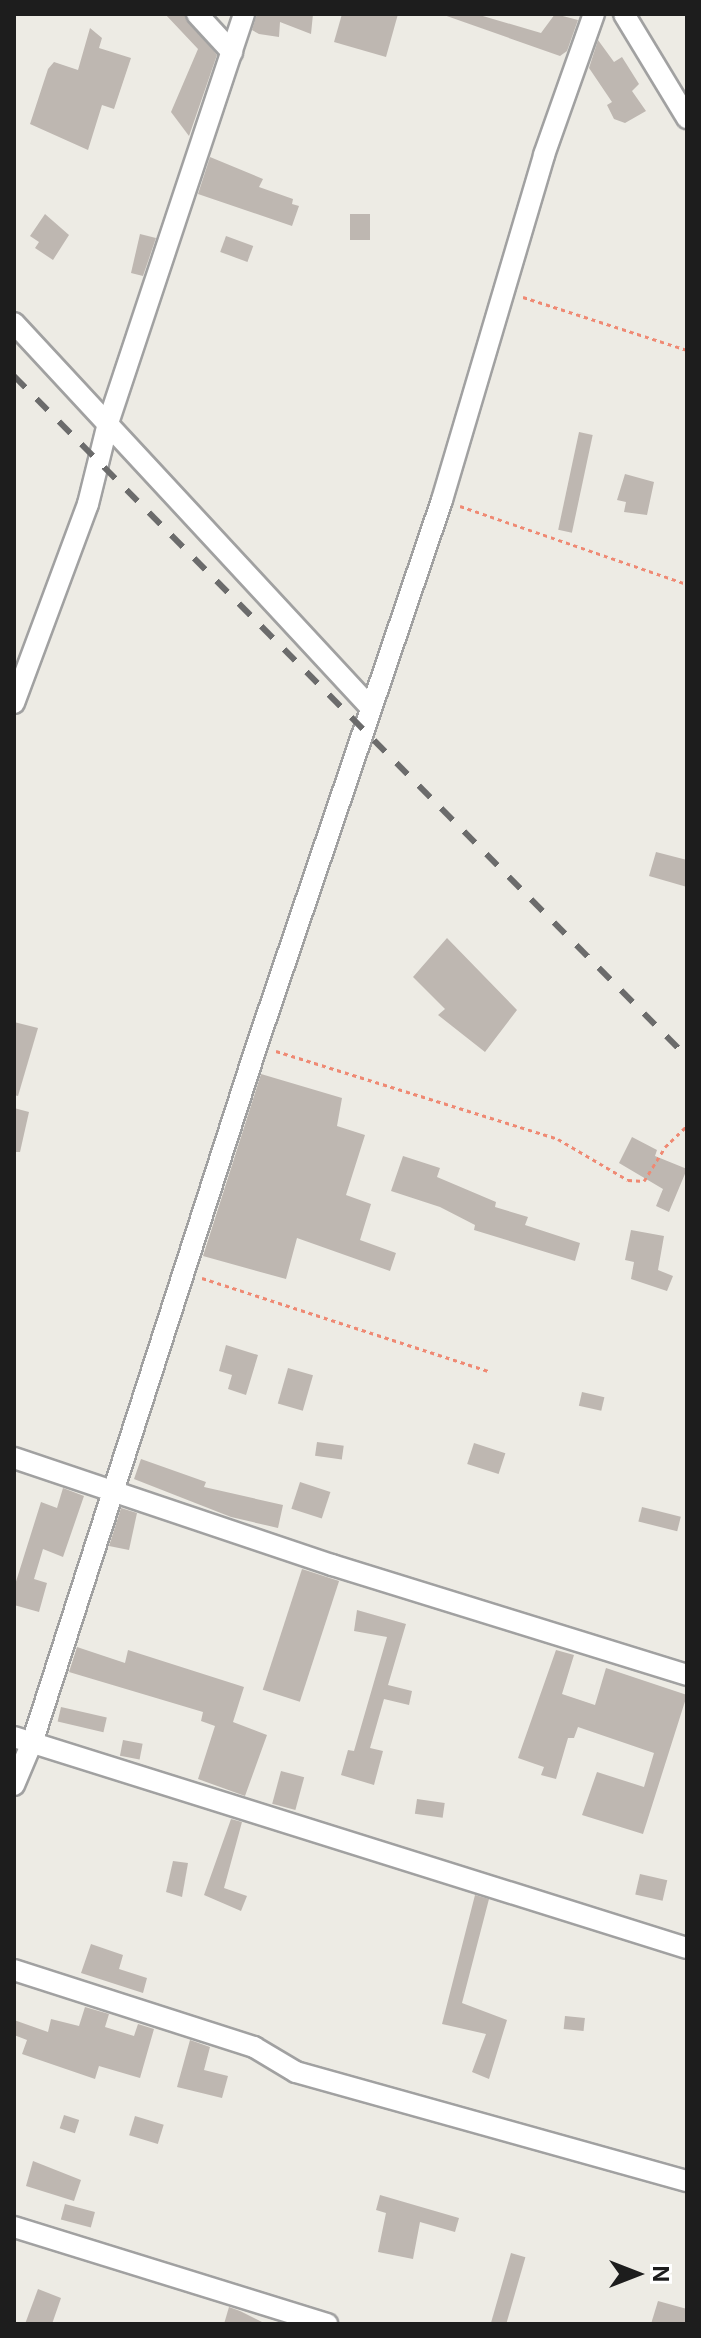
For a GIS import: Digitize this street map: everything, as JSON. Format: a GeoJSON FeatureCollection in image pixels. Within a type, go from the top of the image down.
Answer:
{"type":"FeatureCollection","features":[{"type":"Feature","properties":{"kind":"street"},"geometry":{"type":"LineString","coordinates":[[197,14],[232,52]]}},
{"type":"Feature","properties":{"kind":"street"},"geometry":{"type":"LineString","coordinates":[[14,703],[88,504],[108,423],[244,14]]}},
{"type":"Feature","properties":{"kind":"street"},"geometry":{"type":"LineString","coordinates":[[14,1785],[24,1738],[114,1491],[257,1045],[442,500],[506,292],[544,155],[594,14]]}},
{"type":"Feature","properties":{"kind":"street"},"geometry":{"type":"LineString","coordinates":[[624,14],[687,118]]}},
{"type":"Feature","properties":{"kind":"street"},"geometry":{"type":"LineString","coordinates":[[14,323],[371,708]]}},
{"type":"Feature","properties":{"kind":"street"},"geometry":{"type":"LineString","coordinates":[[14,1458],[332,1565],[687,1675]]}},
{"type":"Feature","properties":{"kind":"street"},"geometry":{"type":"LineString","coordinates":[[24,1738],[687,1948]]}},
{"type":"Feature","properties":{"kind":"street"},"geometry":{"type":"LineString","coordinates":[[14,1970],[254,2047],[296,2072],[687,2181]]}},
{"type":"Feature","properties":{"kind":"street"},"geometry":{"type":"LineString","coordinates":[[14,2227],[327,2324]]}},
{"type":"Feature","properties":{"kind":"path"},"geometry":{"type":"LineString","coordinates":[[506,292],[600,317],[687,350]]}},
{"type":"Feature","properties":{"kind":"path"},"geometry":{"type":"LineString","coordinates":[[442,500],[687,584]]}},
{"type":"Feature","properties":{"kind":"path"},"geometry":{"type":"LineString","coordinates":[[257,1045],[558,1139],[628,1180],[644,1181],[665,1147],[687,1126]]}},
{"type":"Feature","properties":{"kind":"path"},"geometry":{"type":"LineString","coordinates":[[183,1272],[488,1371]]}},
{"type":"Feature","properties":{"kind":"building"},"geometry":{"type":"Polygon","coordinates":[[[165,14],[184,14],[217,55],[189,136],[171,112],[198,49],[165,14]]]}},
{"type":"Feature","properties":{"kind":"building"},"geometry":{"type":"Polygon","coordinates":[[[257,14],[313,14],[311,34],[280,22],[279,37],[259,34],[252,30],[257,14]]]}},
{"type":"Feature","properties":{"kind":"building"},"geometry":{"type":"Polygon","coordinates":[[[342,14],[398,14],[386,57],[334,42],[342,14]]]}},
{"type":"Feature","properties":{"kind":"building"},"geometry":{"type":"Polygon","coordinates":[[[441,14],[476,14],[541,33],[555,14],[578,20],[567,51],[560,56],[441,14]]]}},
{"type":"Feature","properties":{"kind":"building"},"geometry":{"type":"Polygon","coordinates":[[[90,28],[102,38],[99,48],[131,58],[114,109],[102,105],[88,150],[30,124],[48,69],[54,62],[78,70],[90,28]]]}},
{"type":"Feature","properties":{"kind":"building"},"geometry":{"type":"Polygon","coordinates":[[[598,40],[614,62],[622,57],[639,84],[632,91],[646,111],[625,123],[614,119],[607,105],[612,102],[589,68],[598,40]]]}},
{"type":"Feature","properties":{"kind":"building"},"geometry":{"type":"Polygon","coordinates":[[[210,157],[263,179],[259,187],[293,199],[292,204],[299,206],[292,226],[198,194],[210,157]]]}},
{"type":"Feature","properties":{"kind":"building"},"geometry":{"type":"Polygon","coordinates":[[[45,214],[69,235],[53,260],[35,248],[39,242],[30,236],[45,214]]]}},
{"type":"Feature","properties":{"kind":"building"},"geometry":{"type":"Polygon","coordinates":[[[350,214],[370,214],[370,240],[350,240],[350,214]]]}},
{"type":"Feature","properties":{"kind":"building"},"geometry":{"type":"Polygon","coordinates":[[[140,234],[156,238],[143,276],[131,273],[140,234]]]}},
{"type":"Feature","properties":{"kind":"building"},"geometry":{"type":"Polygon","coordinates":[[[226,236],[253,246],[247,262],[220,252],[226,236]]]}},
{"type":"Feature","properties":{"kind":"building"},"geometry":{"type":"Polygon","coordinates":[[[579,432],[593,435],[572,533],[558,530],[579,432]]]}},
{"type":"Feature","properties":{"kind":"building"},"geometry":{"type":"Polygon","coordinates":[[[625,474],[654,482],[647,515],[624,512],[626,502],[617,500],[625,474]]]}},
{"type":"Feature","properties":{"kind":"building"},"geometry":{"type":"Polygon","coordinates":[[[656,852],[687,860],[687,887],[649,876],[656,852]]]}},
{"type":"Feature","properties":{"kind":"building"},"geometry":{"type":"Polygon","coordinates":[[[447,938],[517,1010],[485,1052],[438,1015],[445,1009],[413,977],[447,938]]]}},
{"type":"Feature","properties":{"kind":"building"},"geometry":{"type":"Polygon","coordinates":[[[14,1022],[38,1028],[18,1096],[14,1095],[14,1022]]]}},
{"type":"Feature","properties":{"kind":"building"},"geometry":{"type":"Polygon","coordinates":[[[261,1074],[342,1098],[337,1126],[365,1135],[346,1195],[371,1204],[360,1240],[396,1253],[390,1271],[297,1238],[286,1279],[203,1256],[261,1074]]]}},
{"type":"Feature","properties":{"kind":"building"},"geometry":{"type":"Polygon","coordinates":[[[14,1108],[29,1112],[20,1152],[14,1152],[14,1108]]]}},
{"type":"Feature","properties":{"kind":"building"},"geometry":{"type":"Polygon","coordinates":[[[632,1137],[657,1150],[655,1156],[687,1169],[669,1212],[656,1206],[663,1189],[619,1163],[632,1137]]]}},
{"type":"Feature","properties":{"kind":"building"},"geometry":{"type":"Polygon","coordinates":[[[403,1156],[440,1168],[437,1177],[496,1202],[495,1207],[528,1217],[525,1225],[580,1243],[575,1261],[474,1230],[475,1225],[440,1207],[391,1191],[403,1156]]]}},
{"type":"Feature","properties":{"kind":"building"},"geometry":{"type":"Polygon","coordinates":[[[631,1230],[664,1236],[658,1270],[673,1276],[667,1291],[631,1279],[634,1262],[625,1260],[631,1230]]]}},
{"type":"Feature","properties":{"kind":"building"},"geometry":{"type":"Polygon","coordinates":[[[226,1345],[258,1355],[246,1395],[228,1389],[232,1375],[219,1371],[226,1345]]]}},
{"type":"Feature","properties":{"kind":"building"},"geometry":{"type":"Polygon","coordinates":[[[288,1368],[313,1375],[303,1411],[278,1404],[288,1368]]]}},
{"type":"Feature","properties":{"kind":"building"},"geometry":{"type":"Polygon","coordinates":[[[582,1392],[604,1397],[601,1411],[579,1406],[582,1392]]]}},
{"type":"Feature","properties":{"kind":"building"},"geometry":{"type":"Polygon","coordinates":[[[317,1442],[344,1446],[342,1460],[315,1456],[317,1442]]]}},
{"type":"Feature","properties":{"kind":"building"},"geometry":{"type":"Polygon","coordinates":[[[474,1443],[505,1453],[499,1474],[467,1464],[474,1443]]]}},
{"type":"Feature","properties":{"kind":"building"},"geometry":{"type":"Polygon","coordinates":[[[141,1459],[206,1482],[204,1487],[283,1505],[278,1528],[231,1517],[134,1479],[141,1459]]]}},
{"type":"Feature","properties":{"kind":"building"},"geometry":{"type":"Polygon","coordinates":[[[300,1482],[330,1492],[322,1519],[291,1509],[300,1482]]]}},
{"type":"Feature","properties":{"kind":"building"},"geometry":{"type":"Polygon","coordinates":[[[63,1488],[84,1496],[63,1557],[43,1549],[34,1579],[47,1583],[39,1612],[14,1605],[14,1588],[41,1502],[57,1508],[63,1488]]]}},
{"type":"Feature","properties":{"kind":"building"},"geometry":{"type":"Polygon","coordinates":[[[642,1507],[681,1517],[677,1531],[638,1522],[642,1507]]]}},
{"type":"Feature","properties":{"kind":"building"},"geometry":{"type":"Polygon","coordinates":[[[121,1508],[137,1513],[129,1550],[109,1546],[121,1508]]]}},
{"type":"Feature","properties":{"kind":"building"},"geometry":{"type":"Polygon","coordinates":[[[302,1569],[339,1581],[300,1702],[263,1690],[302,1569]]]}},
{"type":"Feature","properties":{"kind":"building"},"geometry":{"type":"Polygon","coordinates":[[[357,1610],[406,1624],[388,1685],[412,1691],[409,1705],[384,1699],[370,1748],[383,1751],[374,1785],[341,1775],[348,1750],[354,1751],[387,1637],[354,1631],[357,1610]]]}},
{"type":"Feature","properties":{"kind":"building"},"geometry":{"type":"Polygon","coordinates":[[[77,1647],[125,1663],[128,1650],[244,1687],[233,1722],[267,1735],[245,1796],[198,1779],[215,1726],[201,1721],[203,1712],[69,1672],[77,1647]]]}},
{"type":"Feature","properties":{"kind":"building"},"geometry":{"type":"Polygon","coordinates":[[[556,1650],[574,1655],[562,1694],[595,1705],[606,1668],[687,1695],[643,1834],[582,1815],[597,1772],[644,1787],[654,1753],[578,1727],[574,1738],[568,1738],[556,1779],[541,1775],[544,1767],[518,1758],[556,1650]]]}},
{"type":"Feature","properties":{"kind":"building"},"geometry":{"type":"Polygon","coordinates":[[[61,1707],[107,1718],[103,1732],[58,1722],[61,1707]]]}},
{"type":"Feature","properties":{"kind":"building"},"geometry":{"type":"Polygon","coordinates":[[[123,1740],[143,1744],[140,1760],[120,1756],[123,1740]]]}},
{"type":"Feature","properties":{"kind":"building"},"geometry":{"type":"Polygon","coordinates":[[[281,1771],[304,1777],[295,1810],[272,1804],[281,1771]]]}},
{"type":"Feature","properties":{"kind":"building"},"geometry":{"type":"Polygon","coordinates":[[[417,1799],[445,1803],[443,1818],[415,1814],[417,1799]]]}},
{"type":"Feature","properties":{"kind":"building"},"geometry":{"type":"Polygon","coordinates":[[[231,1819],[242,1822],[224,1888],[247,1896],[241,1911],[204,1895],[231,1819]]]}},
{"type":"Feature","properties":{"kind":"building"},"geometry":{"type":"Polygon","coordinates":[[[173,1861],[188,1863],[182,1897],[166,1892],[173,1861]]]}},
{"type":"Feature","properties":{"kind":"building"},"geometry":{"type":"Polygon","coordinates":[[[640,1874],[667,1880],[663,1901],[635,1894],[640,1874]]]}},
{"type":"Feature","properties":{"kind":"building"},"geometry":{"type":"Polygon","coordinates":[[[475,1895],[489,1899],[462,2003],[507,2020],[489,2079],[472,2072],[486,2034],[442,2024],[475,1895]]]}},
{"type":"Feature","properties":{"kind":"building"},"geometry":{"type":"Polygon","coordinates":[[[91,1944],[123,1955],[119,1969],[147,1978],[143,1993],[81,1973],[91,1944]]]}},
{"type":"Feature","properties":{"kind":"building"},"geometry":{"type":"Polygon","coordinates":[[[85,2007],[109,2014],[105,2027],[134,2036],[138,2024],[154,2029],[140,2078],[99,2066],[95,2079],[22,2054],[27,2040],[14,2035],[14,2020],[48,2032],[51,2019],[79,2026],[85,2007]]]}},
{"type":"Feature","properties":{"kind":"building"},"geometry":{"type":"Polygon","coordinates":[[[565,2016],[585,2018],[584,2031],[564,2029],[565,2016]]]}},
{"type":"Feature","properties":{"kind":"building"},"geometry":{"type":"Polygon","coordinates":[[[190,2040],[210,2047],[204,2070],[228,2076],[222,2098],[177,2087],[190,2040]]]}},
{"type":"Feature","properties":{"kind":"building"},"geometry":{"type":"Polygon","coordinates":[[[64,2115],[79,2120],[75,2133],[60,2128],[64,2115]]]}},
{"type":"Feature","properties":{"kind":"building"},"geometry":{"type":"Polygon","coordinates":[[[135,2116],[164,2125],[158,2144],[129,2135],[135,2116]]]}},
{"type":"Feature","properties":{"kind":"building"},"geometry":{"type":"Polygon","coordinates":[[[33,2161],[81,2180],[74,2201],[26,2186],[33,2161]]]}},
{"type":"Feature","properties":{"kind":"building"},"geometry":{"type":"Polygon","coordinates":[[[380,2195],[459,2218],[455,2232],[420,2222],[413,2259],[378,2252],[386,2213],[376,2210],[380,2195]]]}},
{"type":"Feature","properties":{"kind":"building"},"geometry":{"type":"Polygon","coordinates":[[[65,2204],[95,2212],[91,2227],[61,2219],[65,2204]]]}},
{"type":"Feature","properties":{"kind":"building"},"geometry":{"type":"Polygon","coordinates":[[[511,2253],[525,2257],[506,2324],[491,2323],[511,2253]]]}},
{"type":"Feature","properties":{"kind":"building"},"geometry":{"type":"Polygon","coordinates":[[[38,2289],[61,2298],[52,2324],[25,2324],[38,2289]]]}},
{"type":"Feature","properties":{"kind":"building"},"geometry":{"type":"Polygon","coordinates":[[[658,2301],[687,2309],[687,2324],[651,2324],[658,2301]]]}},
{"type":"Feature","properties":{"kind":"building"},"geometry":{"type":"Polygon","coordinates":[[[229,2307],[240,2311],[266,2324],[224,2324],[229,2307]]]}},
{"type":"Feature","properties":{"kind":"railway"},"geometry":{"type":"LineString","coordinates":[[14,376],[687,1057]]}}]}
